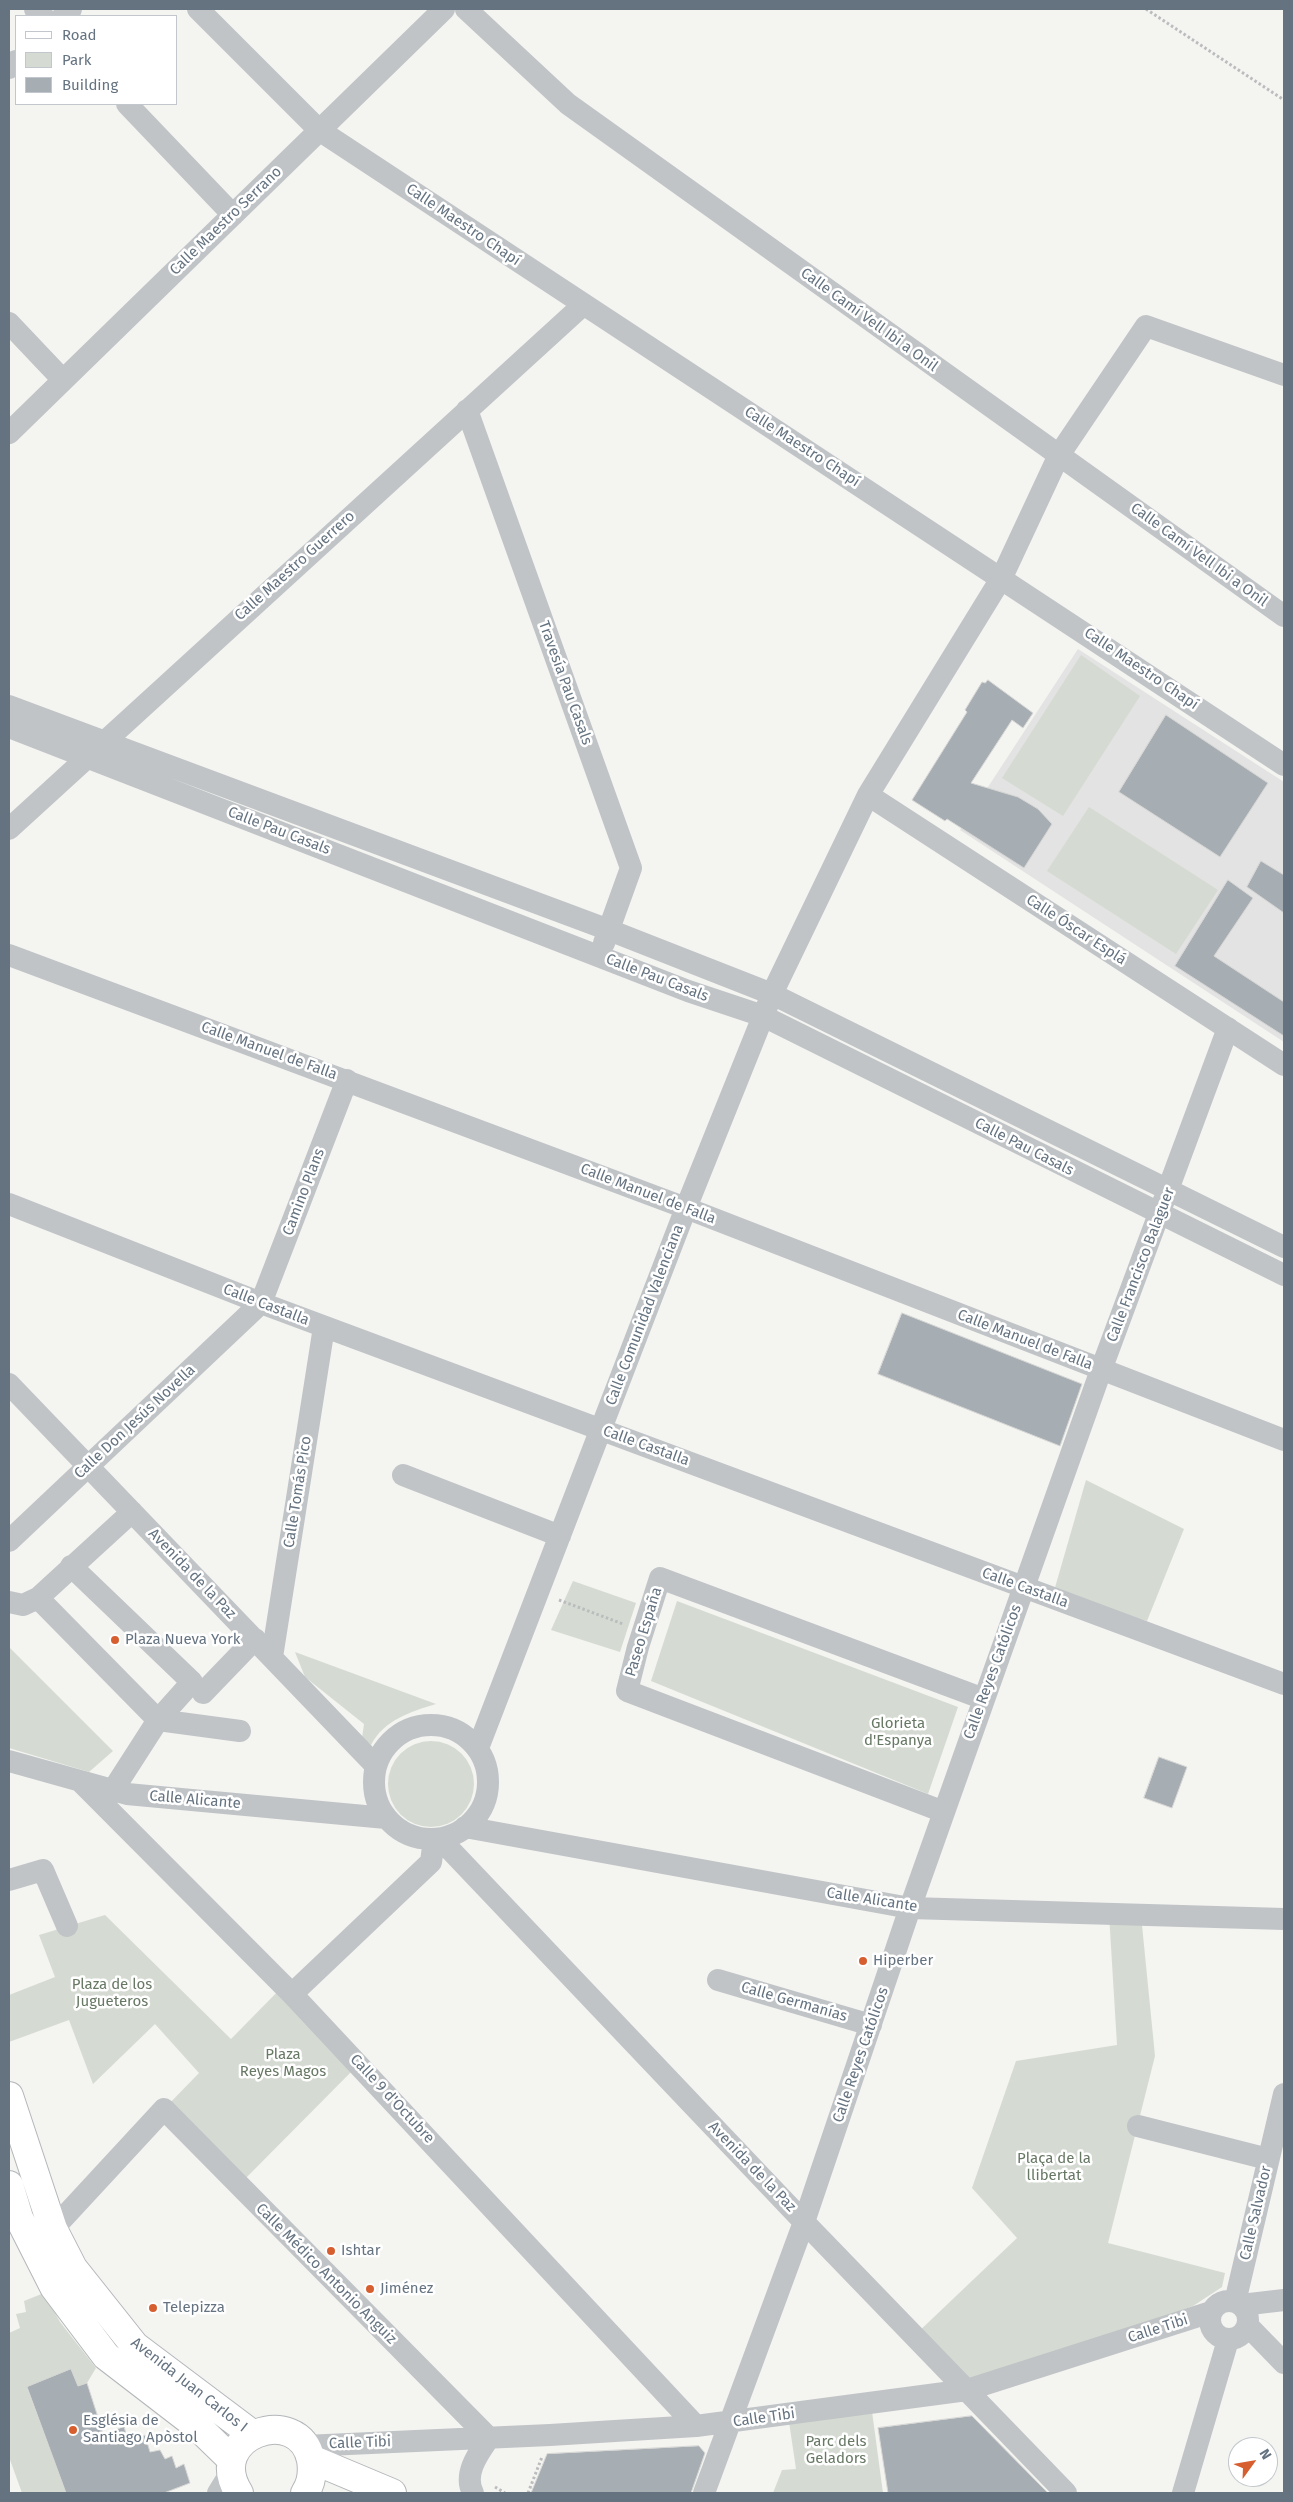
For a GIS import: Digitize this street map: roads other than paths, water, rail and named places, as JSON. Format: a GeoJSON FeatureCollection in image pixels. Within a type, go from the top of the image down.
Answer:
{"type":"FeatureCollection","features":[{"type":"Feature","properties":{"kind":"main road","name":"Avenida Juan Carlos I"},"geometry":{"type":"LineString","coordinates":[[9,2096],[54,2229],[73,2268],[135,2346],[252,2434]]}},
{"type":"Feature","properties":{"kind":"main road","name":"Avenida Juan Carlos I"},"geometry":{"type":"LineString","coordinates":[[9,2185],[19,2218],[54,2287],[106,2356],[197,2426],[230,2480]]}},
{"type":"Feature","properties":{"kind":"main road"},"geometry":{"type":"LineString","coordinates":[[230,2480],[243,2441],[252,2434],[263,2430],[280,2430],[296,2437],[308,2452],[392,2493]]}},
{"type":"Feature","properties":{"kind":"main road"},"geometry":{"type":"LineString","coordinates":[[304,2493],[311,2479],[308,2452]]}},
{"type":"Feature","properties":{"kind":"street","name":"Calle Maestro Chapí"},"geometry":{"type":"LineString","coordinates":[[198,9],[319,130],[1284,764]]}},
{"type":"Feature","properties":{"kind":"street","name":"Calle Maestro Serrano"},"geometry":{"type":"LineString","coordinates":[[9,433],[444,9]]}},
{"type":"Feature","properties":{"kind":"street","name":"Calle Camí Vell Ibi a Onil"},"geometry":{"type":"LineString","coordinates":[[466,9],[568,104],[1284,616]]}},
{"type":"Feature","properties":{"kind":"street"},"geometry":{"type":"LineString","coordinates":[[127,105],[233,215]]}},
{"type":"Feature","properties":{"kind":"street","name":"Calle Maestro Guerrero"},"geometry":{"type":"LineString","coordinates":[[9,829],[583,305]]}},
{"type":"Feature","properties":{"kind":"street"},"geometry":{"type":"LineString","coordinates":[[9,323],[64,380]]}},
{"type":"Feature","properties":{"kind":"street","name":"Calle Comunidad Valenciana"},"geometry":{"type":"LineString","coordinates":[[478,1748],[686,1208],[772,994],[868,795],[1002,577],[1059,455],[1146,326],[1284,375]]}},
{"type":"Feature","properties":{"kind":"street","name":"Travesía Pau Casals"},"geometry":{"type":"LineString","coordinates":[[467,410],[631,868],[598,956]]}},
{"type":"Feature","properties":{"kind":"street","name":"Calle Pau Casals"},"geometry":{"type":"LineString","coordinates":[[9,706],[94,750],[598,956],[688,991],[763,1016],[1284,1275]]}},
{"type":"Feature","properties":{"kind":"street","name":"Calle Pau Casals"},"geometry":{"type":"LineString","coordinates":[[9,727],[94,750],[609,930],[772,994],[1284,1247]]}},
{"type":"Feature","properties":{"kind":"street","name":"Calle Óscar Esplá"},"geometry":{"type":"LineString","coordinates":[[868,795],[1284,1065]]}},
{"type":"Feature","properties":{"kind":"street","name":"Calle Manuel de Falla"},"geometry":{"type":"LineString","coordinates":[[9,955],[686,1208],[1284,1440]]}},
{"type":"Feature","properties":{"kind":"street","name":"Calle Francisco Balaguer"},"geometry":{"type":"LineString","coordinates":[[1024,1587],[1101,1370],[1228,1028]]}},
{"type":"Feature","properties":{"kind":"street","name":"Camino Plans"},"geometry":{"type":"LineString","coordinates":[[260,1303],[347,1080]]}},
{"type":"Feature","properties":{"kind":"street","name":"Calle Castalla"},"geometry":{"type":"LineString","coordinates":[[9,1204],[260,1303],[1284,1684]]}},
{"type":"Feature","properties":{"kind":"street","name":"Calle Don Jesús Novella"},"geometry":{"type":"LineString","coordinates":[[9,1541],[42,1507],[89,1467],[260,1303]]}},
{"type":"Feature","properties":{"kind":"street","name":"Calle Tomás Pico"},"geometry":{"type":"LineString","coordinates":[[272,1658],[324,1327]]}},
{"type":"Feature","properties":{"kind":"street","name":"Avenida de la Paz"},"geometry":{"type":"LineString","coordinates":[[9,1384],[375,1765]]}},
{"type":"Feature","properties":{"kind":"street"},"geometry":{"type":"LineString","coordinates":[[403,1475],[560,1536]]}},
{"type":"Feature","properties":{"kind":"street"},"geometry":{"type":"LineString","coordinates":[[9,1602],[23,1605],[38,1598],[132,1512]]}},
{"type":"Feature","properties":{"kind":"street"},"geometry":{"type":"LineString","coordinates":[[71,1566],[192,1682],[158,1720],[113,1790]]}},
{"type":"Feature","properties":{"kind":"street","name":"Paseo España"},"geometry":{"type":"LineString","coordinates":[[944,1812],[627,1691],[660,1578],[984,1699]]}},
{"type":"Feature","properties":{"kind":"street","name":"Calle Reyes Católicos"},"geometry":{"type":"LineString","coordinates":[[704,2493],[804,2222],[910,1908],[1024,1587]]}},
{"type":"Feature","properties":{"kind":"street"},"geometry":{"type":"LineString","coordinates":[[38,1598],[158,1720],[240,1731]]}},
{"type":"Feature","properties":{"kind":"street"},"geometry":{"type":"LineString","coordinates":[[203,1693],[255,1639]]}},
{"type":"Feature","properties":{"kind":"street"},"geometry":{"type":"LineString","coordinates":[[438,1724],[457,1730],[478,1748],[486,1766],[488,1787],[483,1806],[472,1822],[453,1835],[437,1839],[420,1838],[401,1832],[386,1818],[378,1804],[373,1785],[375,1765],[384,1747],[401,1732],[420,1725],[438,1724]]}},
{"type":"Feature","properties":{"kind":"street","name":"Calle Alicante"},"geometry":{"type":"LineString","coordinates":[[9,1761],[127,1794],[386,1818]]}},
{"type":"Feature","properties":{"kind":"street","name":"Calle 9 d'Octubre"},"geometry":{"type":"LineString","coordinates":[[80,1781],[292,1994],[696,2426]]}},
{"type":"Feature","properties":{"kind":"street","name":"Calle Alicante"},"geometry":{"type":"LineString","coordinates":[[465,1827],[910,1908],[1284,1919]]}},
{"type":"Feature","properties":{"kind":"street"},"geometry":{"type":"LineString","coordinates":[[292,1994],[431,1862],[437,1839]]}},
{"type":"Feature","properties":{"kind":"street","name":"Avenida de la Paz"},"geometry":{"type":"LineString","coordinates":[[437,1839],[1066,2493]]}},
{"type":"Feature","properties":{"kind":"street"},"geometry":{"type":"LineString","coordinates":[[9,1880],[43,1870],[67,1926]]}},
{"type":"Feature","properties":{"kind":"street","name":"Calle Germanías"},"geometry":{"type":"LineString","coordinates":[[718,1980],[871,2025]]}},
{"type":"Feature","properties":{"kind":"street","name":"Calle Salvador"},"geometry":{"type":"LineString","coordinates":[[1238,2304],[1268,2158],[1284,2094]]}},
{"type":"Feature","properties":{"kind":"street","name":"Calle Médico Antonio Anguiz"},"geometry":{"type":"LineString","coordinates":[[54,2229],[164,2109],[488,2438]]}},
{"type":"Feature","properties":{"kind":"street"},"geometry":{"type":"LineString","coordinates":[[1138,2126],[1268,2158]]}},
{"type":"Feature","properties":{"kind":"street"},"geometry":{"type":"LineString","coordinates":[[1238,2304],[1248,2318],[1248,2326],[1244,2334],[1237,2339],[1228,2340],[1220,2338],[1214,2333],[1209,2319],[1211,2312],[1222,2302],[1238,2304],[1284,2300]]}},
{"type":"Feature","properties":{"kind":"street","name":"Calle Tibi"},"geometry":{"type":"LineString","coordinates":[[308,2452],[488,2438],[730,2423],[967,2390],[1211,2312]]}},
{"type":"Feature","properties":{"kind":"street"},"geometry":{"type":"LineString","coordinates":[[1248,2326],[1284,2363]]}},
{"type":"Feature","properties":{"kind":"street"},"geometry":{"type":"LineString","coordinates":[[1183,2493],[1228,2340]]}},
{"type":"Feature","properties":{"kind":"street"},"geometry":{"type":"LineString","coordinates":[[474,2493],[470,2486],[472,2464],[488,2438]]}},
{"type":"Feature","properties":{"kind":"place","name":"Plaza Nueva York"},"geometry":{"type":"Point","coordinates":[115,1640]}},
{"type":"Feature","properties":{"kind":"place","name":"Hiperber"},"geometry":{"type":"Point","coordinates":[863,1961]}},
{"type":"Feature","properties":{"kind":"place","name":"Ishtar"},"geometry":{"type":"Point","coordinates":[331,2251]}},
{"type":"Feature","properties":{"kind":"place","name":"Jiménez"},"geometry":{"type":"Point","coordinates":[370,2289]}},
{"type":"Feature","properties":{"kind":"place","name":"Telepizza"},"geometry":{"type":"Point","coordinates":[153,2308]}},
{"type":"Feature","properties":{"kind":"place","name":"Església de Santiago Apòstol"},"geometry":{"type":"Point","coordinates":[73,2430]}},
{"type":"Feature","properties":{"kind":"park label","name":"Glorieta d'Espanya"},"geometry":{"type":"Point","coordinates":[898,1732]}},
{"type":"Feature","properties":{"kind":"park label","name":"Plaza de los Jugueteros"},"geometry":{"type":"Point","coordinates":[112,1994]}},
{"type":"Feature","properties":{"kind":"park label","name":"Plaza Reyes Magos"},"geometry":{"type":"Point","coordinates":[283,2064]}},
{"type":"Feature","properties":{"kind":"park label","name":"Plaça de la llibertat"},"geometry":{"type":"Point","coordinates":[1054,2168]}},
{"type":"Feature","properties":{"kind":"park label","name":"Parc dels Geladors"},"geometry":{"type":"Point","coordinates":[836,2450]}}]}
